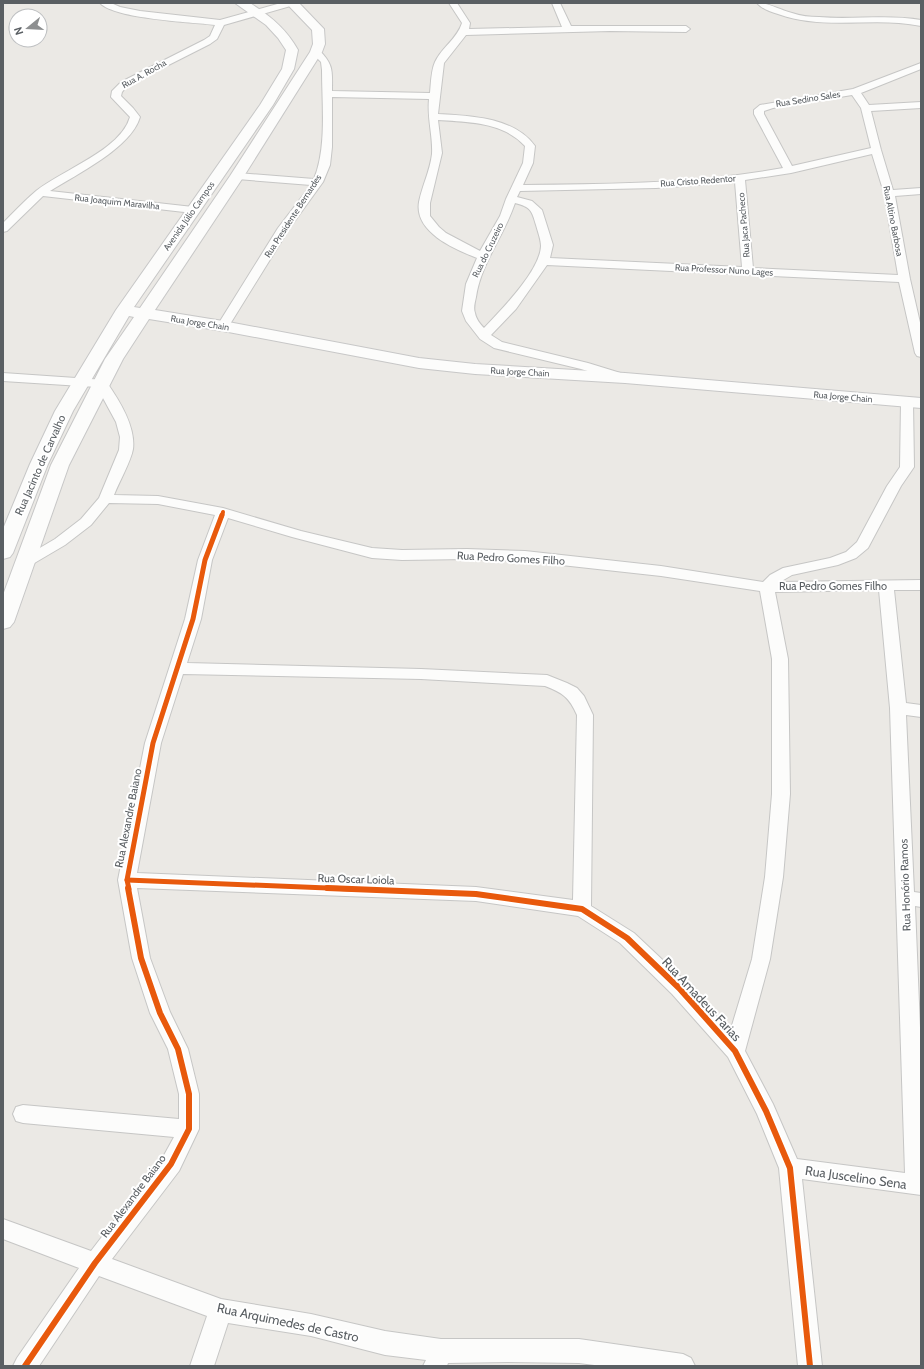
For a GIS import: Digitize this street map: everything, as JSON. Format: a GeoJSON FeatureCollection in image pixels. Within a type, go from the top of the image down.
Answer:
{"type":"FeatureCollection","features":[{"type":"Feature","properties":{"kind":"street"},"geometry":{"type":"LineString","coordinates":[[3,622],[60,465],[114,359],[237,176],[317,48],[318,29],[292,3],[220,23],[140,14],[104,3]]}},
{"type":"Feature","properties":{"kind":"street"},"geometry":{"type":"LineString","coordinates":[[241,3],[258,12],[281,34],[291,48],[317,48]]}},
{"type":"Feature","properties":{"kind":"street"},"geometry":{"type":"LineString","coordinates":[[453,3],[466,24],[464,32],[438,64],[433,117],[437,154],[434,171],[425,201],[424,215],[434,229],[464,249],[483,256]]}},
{"type":"Feature","properties":{"kind":"street"},"geometry":{"type":"LineString","coordinates":[[556,3],[567,28]]}},
{"type":"Feature","properties":{"kind":"street"},"geometry":{"type":"LineString","coordinates":[[761,3],[771,9],[806,19],[902,20],[921,23]]}},
{"type":"Feature","properties":{"kind":"street","name":"Rua A. Rocha"},"geometry":{"type":"LineString","coordinates":[[40,193],[126,137],[133,126],[135,117],[116,97],[117,90],[124,84],[207,42],[214,37],[220,23]]}},
{"type":"Feature","properties":{"kind":"street"},"geometry":{"type":"LineString","coordinates":[[464,32],[567,28],[686,30]]}},
{"type":"Feature","properties":{"kind":"street","name":"Avenida Júlio Campos"},"geometry":{"type":"LineString","coordinates":[[82,381],[124,310],[270,99],[288,69],[291,48]]}},
{"type":"Feature","properties":{"kind":"street","name":"Rua Presidente Bernardes"},"geometry":{"type":"LineString","coordinates":[[223,326],[284,228],[318,182],[325,165],[327,147],[327,70],[325,61],[317,48]]}},
{"type":"Feature","properties":{"kind":"street","name":"Rua Sedino Sales"},"geometry":{"type":"LineString","coordinates":[[789,170],[758,114],[758,110],[763,107],[773,105],[855,92],[921,66]]}},
{"type":"Feature","properties":{"kind":"street","name":"Rua Altino Barbosa"},"geometry":{"type":"LineString","coordinates":[[855,92],[866,108],[876,150],[890,193],[904,278],[921,353]]}},
{"type":"Feature","properties":{"kind":"street"},"geometry":{"type":"LineString","coordinates":[[328,94],[434,96]]}},
{"type":"Feature","properties":{"kind":"street"},"geometry":{"type":"LineString","coordinates":[[866,108],[921,105]]}},
{"type":"Feature","properties":{"kind":"street","name":"Rua do Cruzeiro"},"geometry":{"type":"LineString","coordinates":[[433,117],[469,119],[496,125],[515,132],[526,140],[530,146],[528,163],[511,199],[505,216],[483,256],[472,284],[468,311],[472,321],[484,336],[498,345],[584,366],[625,378]]}},
{"type":"Feature","properties":{"kind":"street","name":"Rua Cristo Redentor"},"geometry":{"type":"LineString","coordinates":[[517,188],[622,186],[740,178],[789,170],[876,150]]}},
{"type":"Feature","properties":{"kind":"street"},"geometry":{"type":"LineString","coordinates":[[237,176],[318,182]]}},
{"type":"Feature","properties":{"kind":"street","name":"Rua Jaca Pacheco"},"geometry":{"type":"LineString","coordinates":[[740,178],[748,271]]}},
{"type":"Feature","properties":{"kind":"street"},"geometry":{"type":"LineString","coordinates":[[890,193],[921,191]]}},
{"type":"Feature","properties":{"kind":"street"},"geometry":{"type":"LineString","coordinates":[[3,228],[40,193]]}},
{"type":"Feature","properties":{"kind":"street","name":"Rua Joaquim Maravilha"},"geometry":{"type":"LineString","coordinates":[[40,193],[193,210]]}},
{"type":"Feature","properties":{"kind":"street"},"geometry":{"type":"LineString","coordinates":[[484,336],[512,306],[544,261],[547,244],[537,210],[528,203],[511,199]]}},
{"type":"Feature","properties":{"kind":"street","name":"Rua Professor Nuno Lages"},"geometry":{"type":"LineString","coordinates":[[544,261],[904,278]]}},
{"type":"Feature","properties":{"kind":"street"},"geometry":{"type":"LineString","coordinates":[[141,286],[162,288]]}},
{"type":"Feature","properties":{"kind":"street","name":"Rua Jorge Chain"},"geometry":{"type":"LineString","coordinates":[[124,310],[223,326],[419,363],[475,369],[625,378],[914,402]]}},
{"type":"Feature","properties":{"kind":"street"},"geometry":{"type":"LineString","coordinates":[[3,377],[101,383]]}},
{"type":"Feature","properties":{"kind":"street","name":"Rua Jacinto de Carvalho"},"geometry":{"type":"LineString","coordinates":[[3,553],[39,464],[64,411],[82,381]]}},
{"type":"Feature","properties":{"kind":"street"},"geometry":{"type":"LineString","coordinates":[[26,562],[60,542],[86,522],[105,499],[126,450],[127,437],[123,422],[101,383]]}},
{"type":"Feature","properties":{"kind":"street"},"geometry":{"type":"LineString","coordinates":[[767,587],[775,578],[788,571],[833,562],[851,555],[863,545],[894,486],[907,468],[914,402]]}},
{"type":"Feature","properties":{"kind":"street"},"geometry":{"type":"LineString","coordinates":[[39,464],[60,465]]}},
{"type":"Feature","properties":{"kind":"street","name":"Rua Pedro Gomes Filho"},"geometry":{"type":"LineString","coordinates":[[105,499],[158,500],[223,512],[297,534],[372,553],[402,555],[467,554],[525,556],[660,571],[767,587],[921,585]]}},
{"type":"Feature","properties":{"kind":"street","name":"Rua Alexandre Baiano"},"geometry":{"type":"LineString","coordinates":[[25,1366],[95,1263],[171,1164],[189,1129],[190,1094],[178,1049],[160,1013],[141,958],[127,880],[153,743],[193,619],[205,560],[223,512]]}},
{"type":"Feature","properties":{"kind":"street","name":"Rua Honório Ramos"},"geometry":{"type":"LineString","coordinates":[[886,586],[898,708],[913,899],[918,1185]]}},
{"type":"Feature","properties":{"kind":"street","name":"Rua Amadeus Farias"},"geometry":{"type":"LineString","coordinates":[[735,1051],[761,959],[774,876],[781,794],[780,659],[767,587]]}},
{"type":"Feature","properties":{"kind":"street"},"geometry":{"type":"LineString","coordinates":[[176,668],[421,674],[547,681],[566,688],[578,698],[585,714],[582,909]]}},
{"type":"Feature","properties":{"kind":"street"},"geometry":{"type":"LineString","coordinates":[[898,708],[921,711]]}},
{"type":"Feature","properties":{"kind":"street","name":"Rua Oscar Loiola"},"geometry":{"type":"LineString","coordinates":[[127,880],[476,894],[582,909]]}},
{"type":"Feature","properties":{"kind":"street","name":"Rua Amadeus Farias"},"geometry":{"type":"LineString","coordinates":[[582,909],[627,938],[680,988],[735,1051],[766,1111],[790,1168],[810,1366]]}},
{"type":"Feature","properties":{"kind":"street"},"geometry":{"type":"LineString","coordinates":[[23,1114],[189,1129]]}},
{"type":"Feature","properties":{"kind":"street","name":"Rua Juscelino Sena"},"geometry":{"type":"LineString","coordinates":[[790,1168],[918,1185]]}},
{"type":"Feature","properties":{"kind":"street","name":"Rua Arquimedes de Castro"},"geometry":{"type":"LineString","coordinates":[[3,1229],[221,1310],[311,1325],[438,1358],[508,1350],[579,1351],[633,1363],[683,1366]]}},
{"type":"Feature","properties":{"kind":"street"},"geometry":{"type":"LineString","coordinates":[[202,1366],[221,1310]]}},
{"type":"Feature","properties":{"kind":"cycle path"},"geometry":{"type":"LineString","coordinates":[[25,1366],[95,1263],[171,1164],[189,1129],[189,1094],[178,1049],[160,1013],[141,958],[127,880],[153,743],[193,619],[205,560],[223,512]]}},
{"type":"Feature","properties":{"kind":"cycle path"},"geometry":{"type":"LineString","coordinates":[[127,880],[476,894],[582,909],[627,938],[679,988],[735,1051],[766,1111],[790,1168],[810,1366]]}}]}
